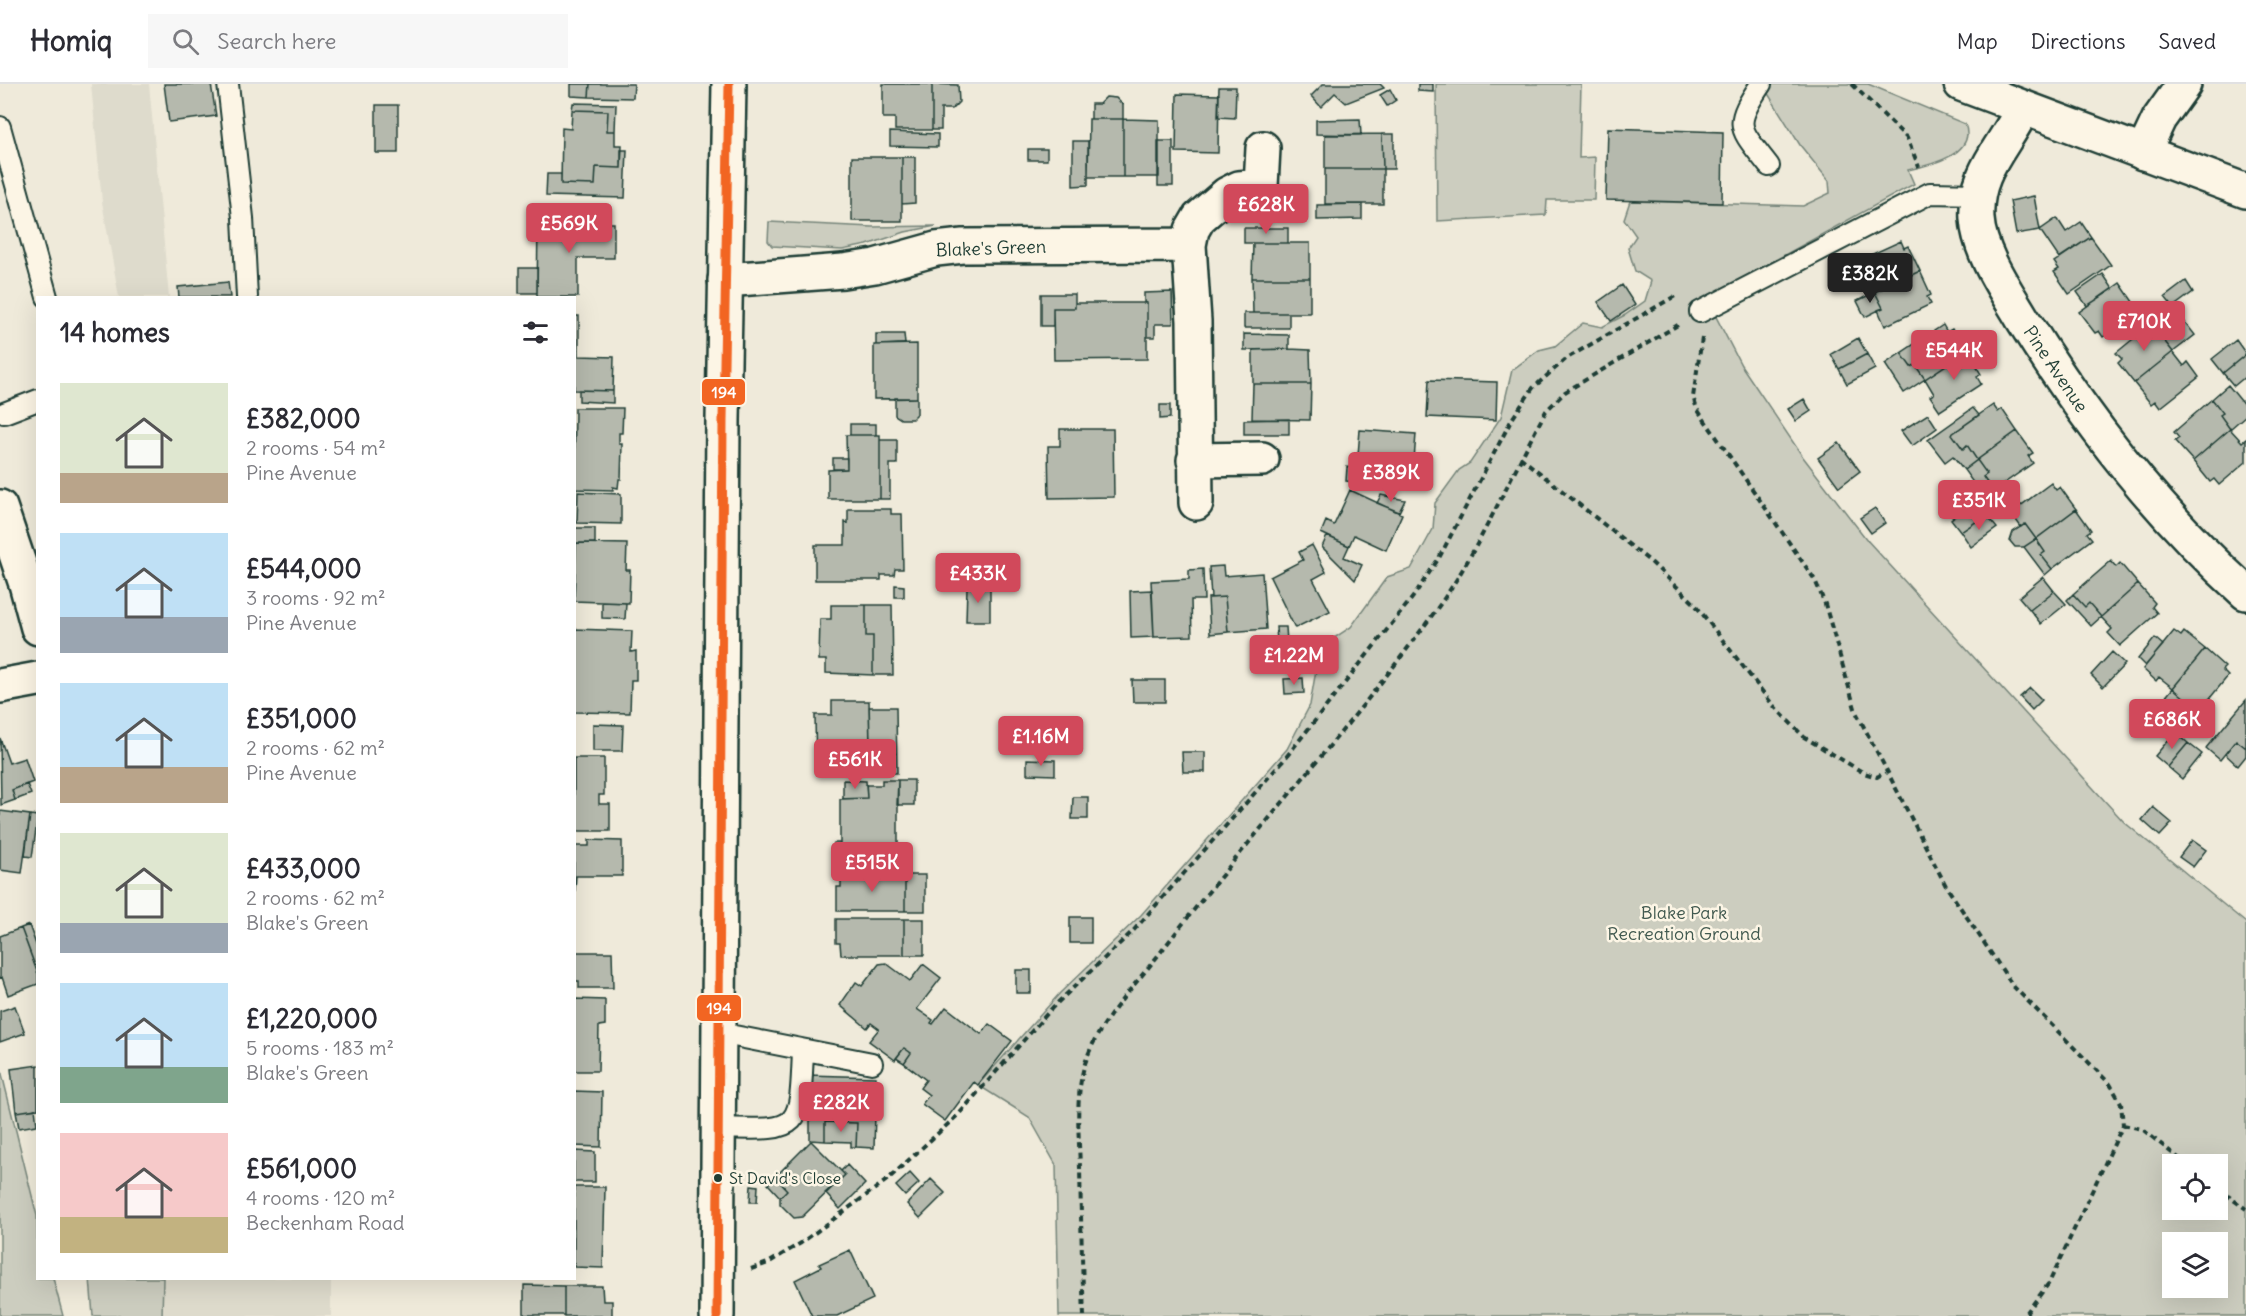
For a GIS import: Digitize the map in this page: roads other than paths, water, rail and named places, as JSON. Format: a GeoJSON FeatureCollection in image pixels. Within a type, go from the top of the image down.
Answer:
{"type":"FeatureCollection","features":[{"type":"Feature","properties":{"kind":"street"},"geometry":{"type":"LineString","coordinates":[[717,1316],[724,280],[729,84]]}},
{"type":"Feature","properties":{"kind":"street"},"geometry":{"type":"LineString","coordinates":[[1961,84],[2246,191]]}},
{"type":"Feature","properties":{"kind":"street"},"geometry":{"type":"LineString","coordinates":[[2143,153],[2159,119],[2184,84]]}},
{"type":"Feature","properties":{"kind":"street","name":"Pine Avenue"},"geometry":{"type":"LineString","coordinates":[[2023,108],[1982,176],[1978,194],[1979,231],[1989,257],[2003,287],[2061,379],[2113,450],[2152,499],[2246,593]]}},
{"type":"Feature","properties":{"kind":"street"},"geometry":{"type":"LineString","coordinates":[[1196,503],[1194,321],[1189,245],[1192,230],[1199,218],[1227,194],[1239,188],[1261,186],[1263,148]]}},
{"type":"Feature","properties":{"kind":"street","name":"Blake's Green"},"geometry":{"type":"LineString","coordinates":[[724,280],[843,271],[875,266],[936,249],[963,246],[1189,245]]}},
{"type":"Feature","properties":{"kind":"street"},"geometry":{"type":"LineString","coordinates":[[1194,460],[1262,459]]}},
{"type":"Feature","properties":{"kind":"street"},"geometry":{"type":"LineString","coordinates":[[0,507],[36,621]]}},
{"type":"Feature","properties":{"kind":"street"},"geometry":{"type":"LineString","coordinates":[[0,686],[36,679]]}},
{"type":"Feature","properties":{"kind":"lane"},"geometry":{"type":"LineString","coordinates":[[228,84],[243,218],[247,296]]}},
{"type":"Feature","properties":{"kind":"lane"},"geometry":{"type":"LineString","coordinates":[[1761,84],[1743,110],[1741,122],[1744,134],[1769,166]]}},
{"type":"Feature","properties":{"kind":"lane"},"geometry":{"type":"LineString","coordinates":[[0,127],[46,296]]}},
{"type":"Feature","properties":{"kind":"lane"},"geometry":{"type":"LineString","coordinates":[[1702,321],[1930,193],[1978,194]]}},
{"type":"Feature","properties":{"kind":"lane"},"geometry":{"type":"LineString","coordinates":[[4,412],[36,401]]}},
{"type":"Feature","properties":{"kind":"lane"},"geometry":{"type":"LineString","coordinates":[[719,1033],[872,1063]]}},
{"type":"Feature","properties":{"kind":"lane"},"geometry":{"type":"LineString","coordinates":[[717,1128],[780,1128],[791,1121],[796,1116],[801,1095],[803,1050]]}},
{"type":"Feature","properties":{"kind":"place","name":"St David's Close"},"geometry":{"type":"Point","coordinates":[718,1178]}},
{"type":"Feature","properties":{"kind":"park label","name":"Blake Park Recreation Ground"},"geometry":{"type":"Point","coordinates":[1684,922]}}]}
